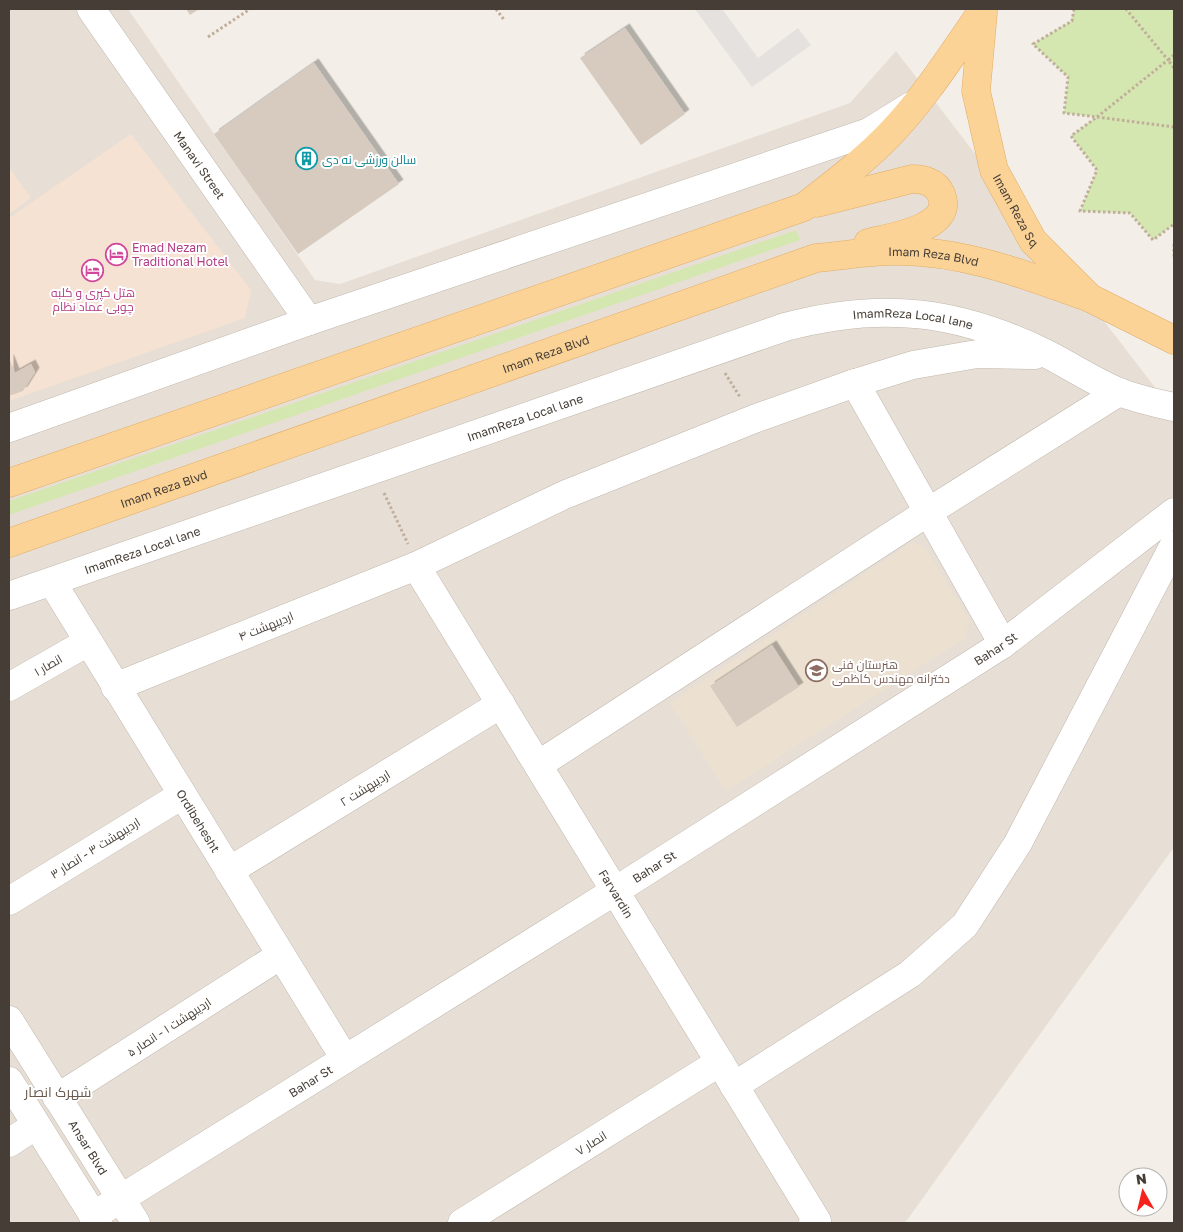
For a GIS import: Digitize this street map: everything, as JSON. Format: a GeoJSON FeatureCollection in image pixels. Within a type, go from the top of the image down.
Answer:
{"type":"FeatureCollection","features":[{"type":"Feature","properties":{"kind":"main road"},"geometry":{"type":"LineString","coordinates":[[804,207],[846,174],[882,142],[917,103],[983,10]]}},
{"type":"Feature","properties":{"kind":"main road","name":"Imam Reza Sq"},"geometry":{"type":"LineString","coordinates":[[983,10],[976,91],[994,170],[1033,241],[1090,298],[1174,340]]}},
{"type":"Feature","properties":{"kind":"main road"},"geometry":{"type":"LineString","coordinates":[[9,483],[804,207],[912,179],[922,179],[933,184],[940,191],[944,201],[944,208],[939,217],[928,226],[816,258]]}},
{"type":"Feature","properties":{"kind":"main road","name":"Imam Reza Blvd"},"geometry":{"type":"LineString","coordinates":[[9,543],[816,258],[893,251],[953,255],[1012,270],[1090,298]]}},
{"type":"Feature","properties":{"kind":"street","name":"Manavi Street"},"geometry":{"type":"LineString","coordinates":[[91,9],[309,321]]}},
{"type":"Feature","properties":{"kind":"street"},"geometry":{"type":"LineString","coordinates":[[9,428],[309,321],[869,132],[917,103]]}},
{"type":"Feature","properties":{"kind":"street","name":"ImamReza Local lane"},"geometry":{"type":"LineString","coordinates":[[9,596],[712,352],[817,318],[877,311],[914,312],[952,320],[995,332],[1048,355],[1120,392],[1174,407]]}},
{"type":"Feature","properties":{"kind":"street","name":"اردیبهشت ۴"},"geometry":{"type":"LineString","coordinates":[[115,687],[416,566],[564,494],[754,419],[855,383],[913,365],[977,354],[1048,355]]}},
{"type":"Feature","properties":{"kind":"street"},"geometry":{"type":"LineString","coordinates":[[855,383],[1003,644]]}},
{"type":"Feature","properties":{"kind":"street"},"geometry":{"type":"LineString","coordinates":[[538,765],[928,512],[1120,392]]}},
{"type":"Feature","properties":{"kind":"street","name":"Bahar St"},"geometry":{"type":"LineString","coordinates":[[95,1219],[121,1200],[615,891],[1003,644],[1174,512]]}},
{"type":"Feature","properties":{"kind":"street"},"geometry":{"type":"LineString","coordinates":[[734,1086],[910,974],[965,925],[1018,843],[1174,544]]}},
{"type":"Feature","properties":{"kind":"street","name":"Farvardin"},"geometry":{"type":"LineString","coordinates":[[416,566],[720,1062],[815,1222]]}},
{"type":"Feature","properties":{"kind":"street","name":"Ordibehesht"},"geometry":{"type":"LineString","coordinates":[[52,582],[345,1059]]}},
{"type":"Feature","properties":{"kind":"street","name":"انصار ۱"},"geometry":{"type":"LineString","coordinates":[[9,687],[88,642]]}},
{"type":"Feature","properties":{"kind":"street","name":"اردیبهشت ۲"},"geometry":{"type":"LineString","coordinates":[[229,871],[501,704]]}},
{"type":"Feature","properties":{"kind":"street","name":"اردیبهشت ۳ - انصار ۳"},"geometry":{"type":"LineString","coordinates":[[9,901],[182,795]]}},
{"type":"Feature","properties":{"kind":"street","name":"اردیبهشت ۱ - انصار ۵"},"geometry":{"type":"LineString","coordinates":[[58,1098],[281,955]]}},
{"type":"Feature","properties":{"kind":"street","name":"Ansar Blvd"},"geometry":{"type":"LineString","coordinates":[[9,1020],[136,1223]]}},
{"type":"Feature","properties":{"kind":"street","name":"انصار ۷"},"geometry":{"type":"LineString","coordinates":[[462,1223],[720,1062]]}},
{"type":"Feature","properties":{"kind":"street"},"geometry":{"type":"LineString","coordinates":[[9,1081],[95,1219]]}},
{"type":"Feature","properties":{"kind":"street"},"geometry":{"type":"LineString","coordinates":[[9,1143],[36,1125]]}},
{"type":"Feature","properties":{"kind":"path"},"geometry":{"type":"LineString","coordinates":[[208,37],[250,9]]}},
{"type":"Feature","properties":{"kind":"path"},"geometry":{"type":"LineString","coordinates":[[496,9],[504,21]]}},
{"type":"Feature","properties":{"kind":"path"},"geometry":{"type":"LineString","coordinates":[[1074,9],[1072,21],[1033,44],[1068,76],[1064,113],[1174,127]]}},
{"type":"Feature","properties":{"kind":"path"},"geometry":{"type":"LineString","coordinates":[[1126,9],[1174,68]]}},
{"type":"Feature","properties":{"kind":"path"},"geometry":{"type":"LineString","coordinates":[[1174,55],[1071,136],[1097,170],[1080,211],[1130,213],[1153,240],[1174,224]]}},
{"type":"Feature","properties":{"kind":"path"},"geometry":{"type":"LineString","coordinates":[[1174,244],[1174,257]]}},
{"type":"Feature","properties":{"kind":"path"},"geometry":{"type":"LineString","coordinates":[[712,352],[754,419]]}},
{"type":"Feature","properties":{"kind":"path"},"geometry":{"type":"LineString","coordinates":[[370,472],[400,523],[416,566]]}},
{"type":"Feature","properties":{"kind":"shaded area"},"geometry":{"type":"Polygon","coordinates":[[[9,9],[128,9],[315,280],[340,284],[850,103],[896,51],[1174,412],[1174,847],[905,1223],[9,1223],[9,9]]]}},
{"type":"Feature","properties":{"kind":"shaded area"},"geometry":{"type":"Polygon","coordinates":[[[695,9],[722,9],[758,58],[798,28],[811,45],[752,87],[695,9]]]}},
{"type":"Feature","properties":{"kind":"shaded area","name":"Emad Nezam Traditional Hotel"},"geometry":{"type":"Polygon","coordinates":[[[131,134],[251,290],[245,318],[9,401],[9,218],[131,134]]]}},
{"type":"Feature","properties":{"kind":"shaded area"},"geometry":{"type":"Polygon","coordinates":[[[9,167],[31,198],[9,214],[9,167]]]}},
{"type":"Feature","properties":{"kind":"shaded area","name":"هنرستان فنی دخترانه مهندس کاظمی"},"geometry":{"type":"Polygon","coordinates":[[[911,543],[923,545],[969,619],[965,638],[726,791],[670,703],[911,543]]]}},
{"type":"Feature","properties":{"kind":"green space"},"geometry":{"type":"Polygon","coordinates":[[[1074,9],[1174,9],[1174,224],[1153,240],[1130,213],[1080,211],[1097,170],[1071,136],[1096,117],[1064,113],[1068,77],[1033,44],[1071,21],[1074,9]]]}},
{"type":"Feature","properties":{"kind":"green space"},"geometry":{"type":"Polygon","coordinates":[[[796,230],[800,240],[9,515],[9,501],[796,230]]]}},
{"type":"Feature","properties":{"kind":"building"},"geometry":{"type":"Polygon","coordinates":[[[186,9],[199,9],[190,15],[186,9]]]}},
{"type":"Feature","properties":{"kind":"building"},"geometry":{"type":"Polygon","coordinates":[[[625,28],[685,114],[641,145],[580,58],[625,28]]]}},
{"type":"Feature","properties":{"kind":"building","name":"سالن ورزشی نه دی"},"geometry":{"type":"Polygon","coordinates":[[[314,63],[399,184],[298,254],[214,134],[314,63]]]}},
{"type":"Feature","properties":{"kind":"building"},"geometry":{"type":"Polygon","coordinates":[[[9,358],[15,373],[31,364],[35,372],[23,391],[9,396],[9,358]]]}},
{"type":"Feature","properties":{"kind":"building"},"geometry":{"type":"Polygon","coordinates":[[[772,645],[799,687],[737,727],[710,686],[772,645]]]}},
{"type":"Feature","properties":{"kind":"place","name":"سالن ورزشی نه دی"},"geometry":{"type":"Point","coordinates":[306,159]}},
{"type":"Feature","properties":{"kind":"place","name":"Emad Nezam Traditional Hotel"},"geometry":{"type":"Point","coordinates":[116,254]}},
{"type":"Feature","properties":{"kind":"place","name":"هتل کپری و کلبه چوبی عماد نظام"},"geometry":{"type":"Point","coordinates":[93,271]}},
{"type":"Feature","properties":{"kind":"place","name":"هنرستان فنی دخترانه مهندس کاظمی"},"geometry":{"type":"Point","coordinates":[816,671]}},
{"type":"Feature","properties":{"kind":"district","name":"شهرک انصار"},"geometry":{"type":"Point","coordinates":[58,1091]}}]}
